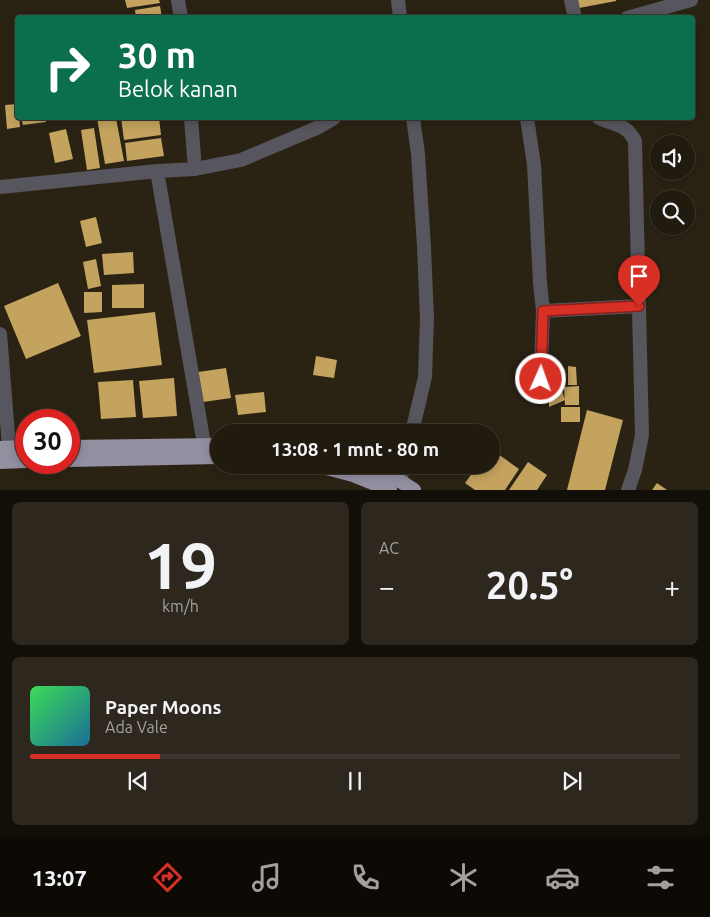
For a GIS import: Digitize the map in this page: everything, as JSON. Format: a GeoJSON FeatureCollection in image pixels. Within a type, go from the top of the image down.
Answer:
{"type":"FeatureCollection","features":[{"type":"Feature","properties":{"kind":"highway"},"geometry":{"type":"LineString","coordinates":[[80,447],[210,444]]}},
{"type":"Feature","properties":{"kind":"highway"},"geometry":{"type":"LineString","coordinates":[[80,460],[210,457]]}},
{"type":"Feature","properties":{"kind":"highway"},"geometry":{"type":"LineString","coordinates":[[0,462],[15,461]]}},
{"type":"Feature","properties":{"kind":"highway"},"geometry":{"type":"LineString","coordinates":[[349,474],[414,490]]}},
{"type":"Feature","properties":{"kind":"highway"},"geometry":{"type":"LineString","coordinates":[[375,474],[395,485]]}},
{"type":"Feature","properties":{"kind":"street"},"geometry":{"type":"LineString","coordinates":[[178,0],[180,15]]}},
{"type":"Feature","properties":{"kind":"street"},"geometry":{"type":"LineString","coordinates":[[398,0],[400,15]]}},
{"type":"Feature","properties":{"kind":"street"},"geometry":{"type":"LineString","coordinates":[[571,0],[574,15]]}},
{"type":"Feature","properties":{"kind":"street"},"geometry":{"type":"LineString","coordinates":[[638,15],[691,0]]}},
{"type":"Feature","properties":{"kind":"street"},"geometry":{"type":"LineString","coordinates":[[191,120],[195,169]]}},
{"type":"Feature","properties":{"kind":"street"},"geometry":{"type":"LineString","coordinates":[[0,187],[157,171],[195,169],[241,160],[319,127],[331,120]]}},
{"type":"Feature","properties":{"kind":"street"},"geometry":{"type":"LineString","coordinates":[[413,120],[418,154],[427,318],[425,377],[414,424]]}},
{"type":"Feature","properties":{"kind":"street"},"geometry":{"type":"LineString","coordinates":[[526,120],[534,165],[543,311],[540,396]]}},
{"type":"Feature","properties":{"kind":"street"},"geometry":{"type":"LineString","coordinates":[[605,120],[623,126],[631,132],[635,141],[642,435],[635,470],[628,490]]}},
{"type":"Feature","properties":{"kind":"street"},"geometry":{"type":"LineString","coordinates":[[157,171],[204,444]]}},
{"type":"Feature","properties":{"kind":"street"},"geometry":{"type":"LineString","coordinates":[[543,311],[639,306]]}},
{"type":"Feature","properties":{"kind":"street"},"geometry":{"type":"LineString","coordinates":[[0,334],[4,448]]}},
{"type":"Feature","properties":{"kind":"building"},"geometry":{"type":"Polygon","coordinates":[[[125,0],[159,0],[160,3],[127,8],[125,0]]]}},
{"type":"Feature","properties":{"kind":"building"},"geometry":{"type":"Polygon","coordinates":[[[578,0],[616,0],[616,1],[579,8],[578,0]]]}},
{"type":"Feature","properties":{"kind":"building"},"geometry":{"type":"Polygon","coordinates":[[[160,6],[162,15],[136,15],[135,10],[160,6]]]}},
{"type":"Feature","properties":{"kind":"building"},"geometry":{"type":"Polygon","coordinates":[[[15,104],[15,120],[19,120],[20,127],[7,129],[5,105],[15,104]]]}},
{"type":"Feature","properties":{"kind":"building"},"geometry":{"type":"Polygon","coordinates":[[[22,120],[46,120],[46,122],[23,125],[22,120]]]}},
{"type":"Feature","properties":{"kind":"building"},"geometry":{"type":"Polygon","coordinates":[[[97,120],[116,120],[124,161],[105,164],[97,120]]]}},
{"type":"Feature","properties":{"kind":"building"},"geometry":{"type":"Polygon","coordinates":[[[121,120],[159,120],[161,135],[124,140],[121,120]]]}},
{"type":"Feature","properties":{"kind":"building"},"geometry":{"type":"Polygon","coordinates":[[[94,128],[100,168],[87,170],[81,130],[94,128]]]}},
{"type":"Feature","properties":{"kind":"building"},"geometry":{"type":"Polygon","coordinates":[[[66,129],[73,159],[55,163],[49,133],[66,129]]]}},
{"type":"Feature","properties":{"kind":"building"},"geometry":{"type":"Polygon","coordinates":[[[161,138],[164,156],[127,161],[125,143],[161,138]]]}},
{"type":"Feature","properties":{"kind":"building"},"geometry":{"type":"Polygon","coordinates":[[[96,217],[102,243],[86,247],[80,221],[96,217]]]}},
{"type":"Feature","properties":{"kind":"building"},"geometry":{"type":"Polygon","coordinates":[[[133,252],[134,273],[104,275],[102,254],[133,252]]]}},
{"type":"Feature","properties":{"kind":"building"},"geometry":{"type":"Polygon","coordinates":[[[96,259],[101,286],[88,289],[83,262],[96,259]]]}},
{"type":"Feature","properties":{"kind":"building"},"geometry":{"type":"Polygon","coordinates":[[[58,283],[81,336],[26,359],[4,306],[58,283]]]}},
{"type":"Feature","properties":{"kind":"building"},"geometry":{"type":"Polygon","coordinates":[[[144,284],[144,308],[112,308],[112,285],[144,284]]]}},
{"type":"Feature","properties":{"kind":"building"},"geometry":{"type":"Polygon","coordinates":[[[84,292],[102,292],[102,312],[84,313],[84,292]]]}},
{"type":"Feature","properties":{"kind":"building"},"geometry":{"type":"Polygon","coordinates":[[[155,312],[162,365],[94,373],[87,320],[155,312]]]}},
{"type":"Feature","properties":{"kind":"building"},"geometry":{"type":"Polygon","coordinates":[[[316,356],[337,360],[334,378],[313,375],[316,356]]]}},
{"type":"Feature","properties":{"kind":"building"},"geometry":{"type":"Polygon","coordinates":[[[568,366],[576,367],[577,385],[568,385],[568,366]]]}},
{"type":"Feature","properties":{"kind":"building"},"geometry":{"type":"Polygon","coordinates":[[[226,368],[231,398],[203,402],[198,372],[226,368]]]}},
{"type":"Feature","properties":{"kind":"building"},"geometry":{"type":"Polygon","coordinates":[[[174,378],[177,416],[143,418],[139,381],[174,378]]]}},
{"type":"Feature","properties":{"kind":"building"},"geometry":{"type":"Polygon","coordinates":[[[549,379],[558,379],[565,400],[549,407],[549,379]]]}},
{"type":"Feature","properties":{"kind":"building"},"geometry":{"type":"Polygon","coordinates":[[[133,380],[136,417],[101,419],[98,382],[133,380]]]}},
{"type":"Feature","properties":{"kind":"building"},"geometry":{"type":"Polygon","coordinates":[[[579,386],[579,405],[565,405],[564,387],[579,386]]]}},
{"type":"Feature","properties":{"kind":"building"},"geometry":{"type":"Polygon","coordinates":[[[264,392],[266,412],[238,415],[235,395],[264,392]]]}},
{"type":"Feature","properties":{"kind":"building"},"geometry":{"type":"Polygon","coordinates":[[[561,407],[580,407],[580,422],[561,422],[561,407]]]}},
{"type":"Feature","properties":{"kind":"building"},"geometry":{"type":"Polygon","coordinates":[[[587,410],[623,420],[605,490],[567,490],[587,410]]]}},
{"type":"Feature","properties":{"kind":"building"},"geometry":{"type":"Polygon","coordinates":[[[500,455],[519,469],[505,490],[475,490],[465,483],[472,474],[500,474],[500,455]]]}},
{"type":"Feature","properties":{"kind":"building"},"geometry":{"type":"Polygon","coordinates":[[[528,462],[547,475],[537,490],[509,490],[528,462]]]}},
{"type":"Feature","properties":{"kind":"building"},"geometry":{"type":"Polygon","coordinates":[[[657,483],[667,490],[652,490],[657,483]]]}},
{"type":"Feature","properties":{"kind":"route"},"geometry":{"type":"LineString","coordinates":[[541,379],[543,311],[639,306]]}}]}
